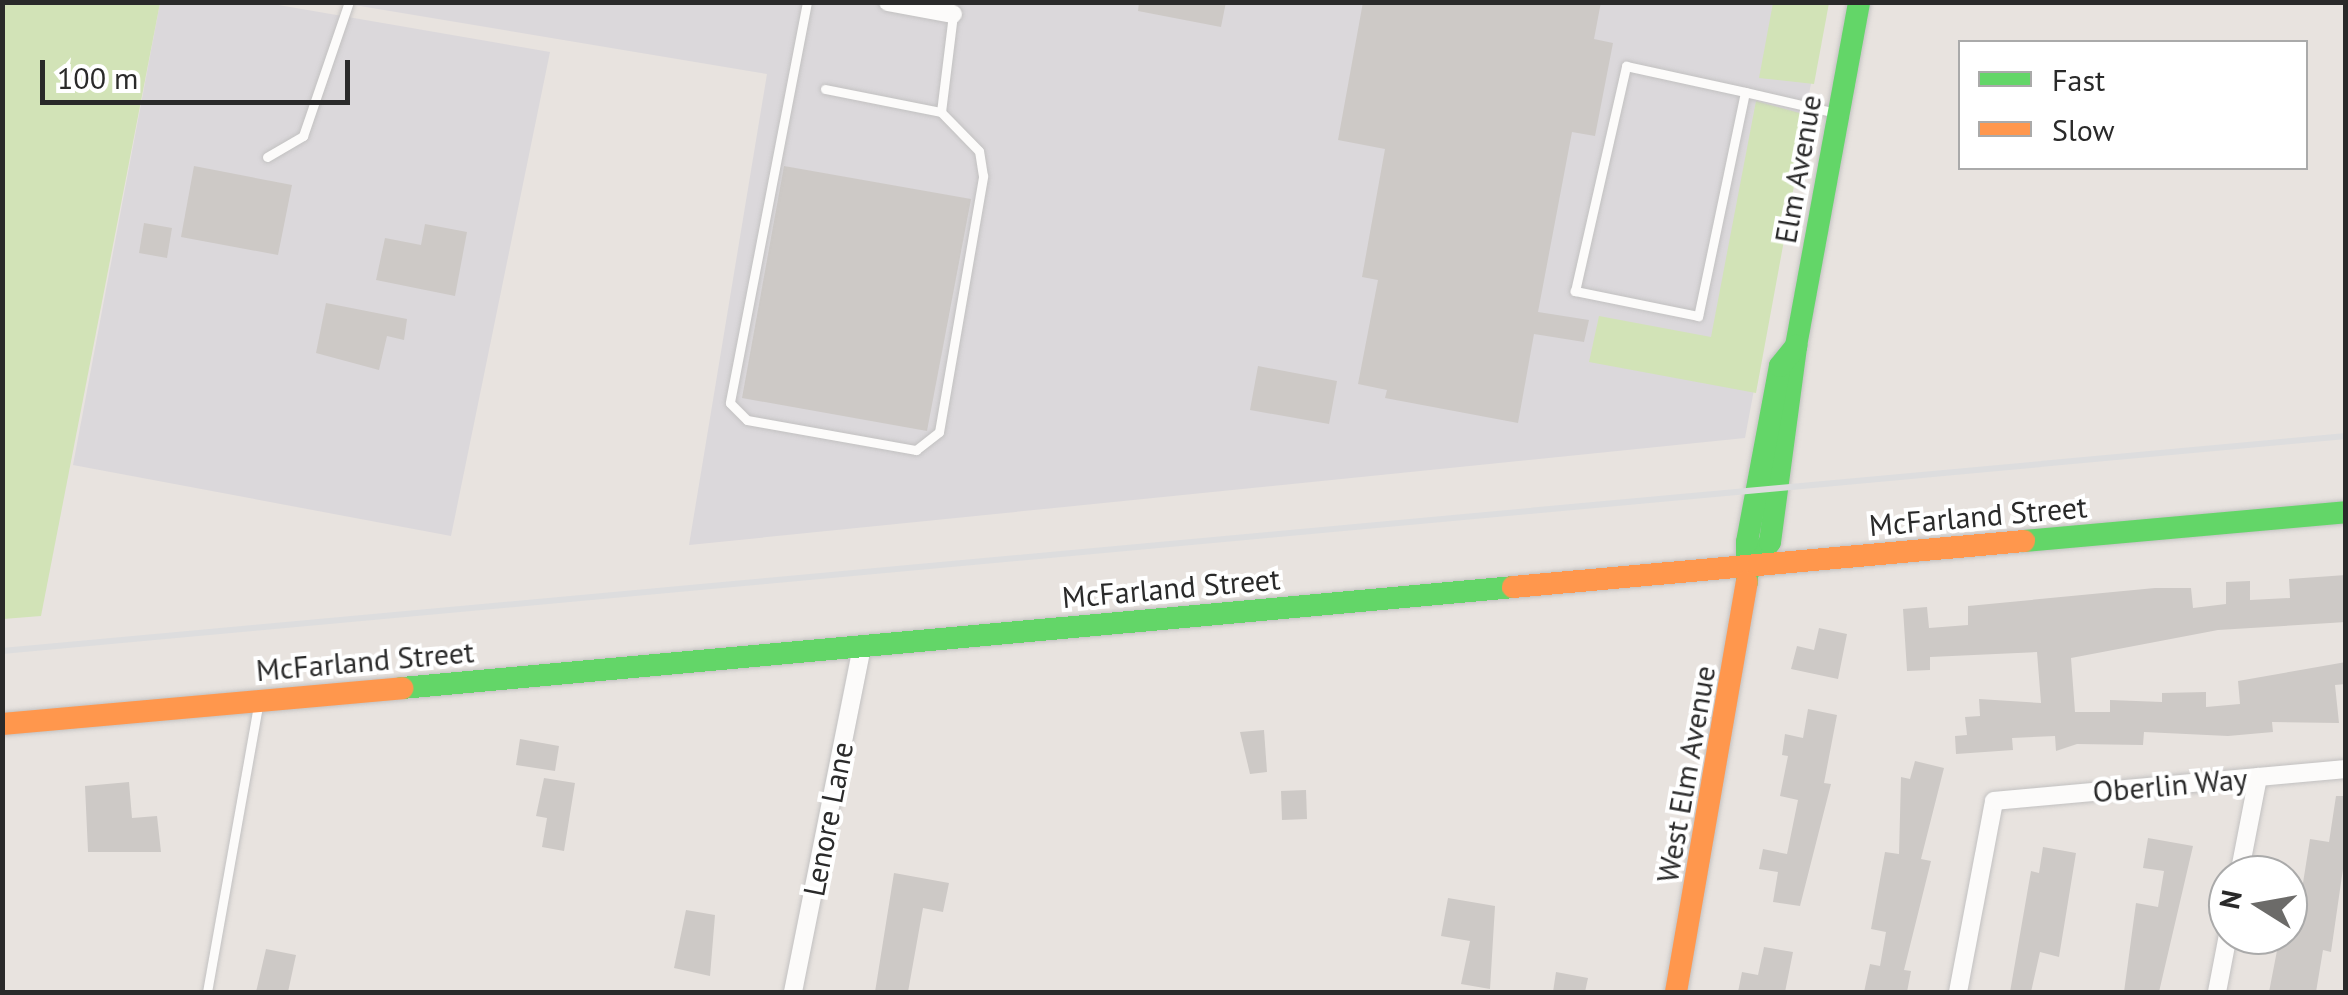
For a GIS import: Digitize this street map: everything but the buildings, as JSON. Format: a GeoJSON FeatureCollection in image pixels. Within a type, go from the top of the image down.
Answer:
{"type":"FeatureCollection","features":[{"type":"Feature","properties":{"kind":"street"},"geometry":{"type":"LineString","coordinates":[[888,2],[953,14]]}},
{"type":"Feature","properties":{"kind":"street","name":"Elm Avenue"},"geometry":{"type":"LineString","coordinates":[[1767,491],[1860,2]]}},
{"type":"Feature","properties":{"kind":"street","name":"West Elm Avenue"},"geometry":{"type":"LineString","coordinates":[[1676,992],[1753,566],[1770,542],[1767,491]]}},
{"type":"Feature","properties":{"kind":"street","name":"McFarland Street"},"geometry":{"type":"LineString","coordinates":[[2,724],[2346,512]]}},
{"type":"Feature","properties":{"kind":"street","name":"Lenore Lane"},"geometry":{"type":"LineString","coordinates":[[793,992],[862,646]]}},
{"type":"Feature","properties":{"kind":"street","name":"Oberlin Way"},"geometry":{"type":"LineString","coordinates":[[1958,992],[1994,801],[2346,769]]}},
{"type":"Feature","properties":{"kind":"street"},"geometry":{"type":"LineString","coordinates":[[2243,855],[2258,777]]}},
{"type":"Feature","properties":{"kind":"street"},"geometry":{"type":"LineString","coordinates":[[2217,992],[2224,955]]}},
{"type":"Feature","properties":{"kind":"lane"},"geometry":{"type":"LineString","coordinates":[[267,156],[302,136],[349,2]]}},
{"type":"Feature","properties":{"kind":"lane"},"geometry":{"type":"LineString","coordinates":[[807,2],[734,414],[916,450],[939,432],[983,176],[979,151],[941,112],[825,89]]}},
{"type":"Feature","properties":{"kind":"lane"},"geometry":{"type":"LineString","coordinates":[[941,112],[953,14]]}},
{"type":"Feature","properties":{"kind":"lane"},"geometry":{"type":"LineString","coordinates":[[1745,92],[1698,316],[1575,291],[1626,66],[1745,92],[1839,113]]}},
{"type":"Feature","properties":{"kind":"lane"},"geometry":{"type":"LineString","coordinates":[[207,992],[259,701]]}},
{"type":"Feature","properties":{"kind":"shaded area"},"geometry":{"type":"Polygon","coordinates":[[[160,3],[267,3],[550,52],[451,536],[73,465],[160,3]]]}},
{"type":"Feature","properties":{"kind":"shaded area"},"geometry":{"type":"Polygon","coordinates":[[[342,3],[1826,3],[1745,438],[689,545],[767,74],[342,3]]]}},
{"type":"Feature","properties":{"kind":"green space"},"geometry":{"type":"Polygon","coordinates":[[[3,2],[160,3],[41,616],[3,619],[3,2]]]}},
{"type":"Feature","properties":{"kind":"green space"},"geometry":{"type":"Polygon","coordinates":[[[1773,3],[1829,3],[1814,84],[1759,78],[1773,3]]]}},
{"type":"Feature","properties":{"kind":"green space"},"geometry":{"type":"Polygon","coordinates":[[[1756,101],[1807,115],[1756,393],[1589,362],[1599,316],[1711,337],[1756,101]]]}},
{"type":"Feature","properties":{"kind":"railway"},"geometry":{"type":"LineString","coordinates":[[2,651],[2346,436]]}},
{"type":"Feature","properties":{"kind":"traffic: fast"},"geometry":{"type":"LineString","coordinates":[[1753,567],[1770,542],[1796,346],[1859,2]]}},
{"type":"Feature","properties":{"kind":"traffic: fast"},"geometry":{"type":"LineString","coordinates":[[1747,582],[1747,542],[1780,366],[1796,346]]}},
{"type":"Feature","properties":{"kind":"traffic: fast"},"geometry":{"type":"LineString","coordinates":[[2024,541],[2346,512]]}},
{"type":"Feature","properties":{"kind":"traffic: fast"},"geometry":{"type":"LineString","coordinates":[[402,688],[1513,587]]}},
{"type":"Feature","properties":{"kind":"traffic: slow"},"geometry":{"type":"LineString","coordinates":[[1513,587],[2024,541]]}},
{"type":"Feature","properties":{"kind":"traffic: slow"},"geometry":{"type":"LineString","coordinates":[[1676,992],[1747,582]]}},
{"type":"Feature","properties":{"kind":"traffic: slow"},"geometry":{"type":"LineString","coordinates":[[2,724],[402,688]]}}]}
